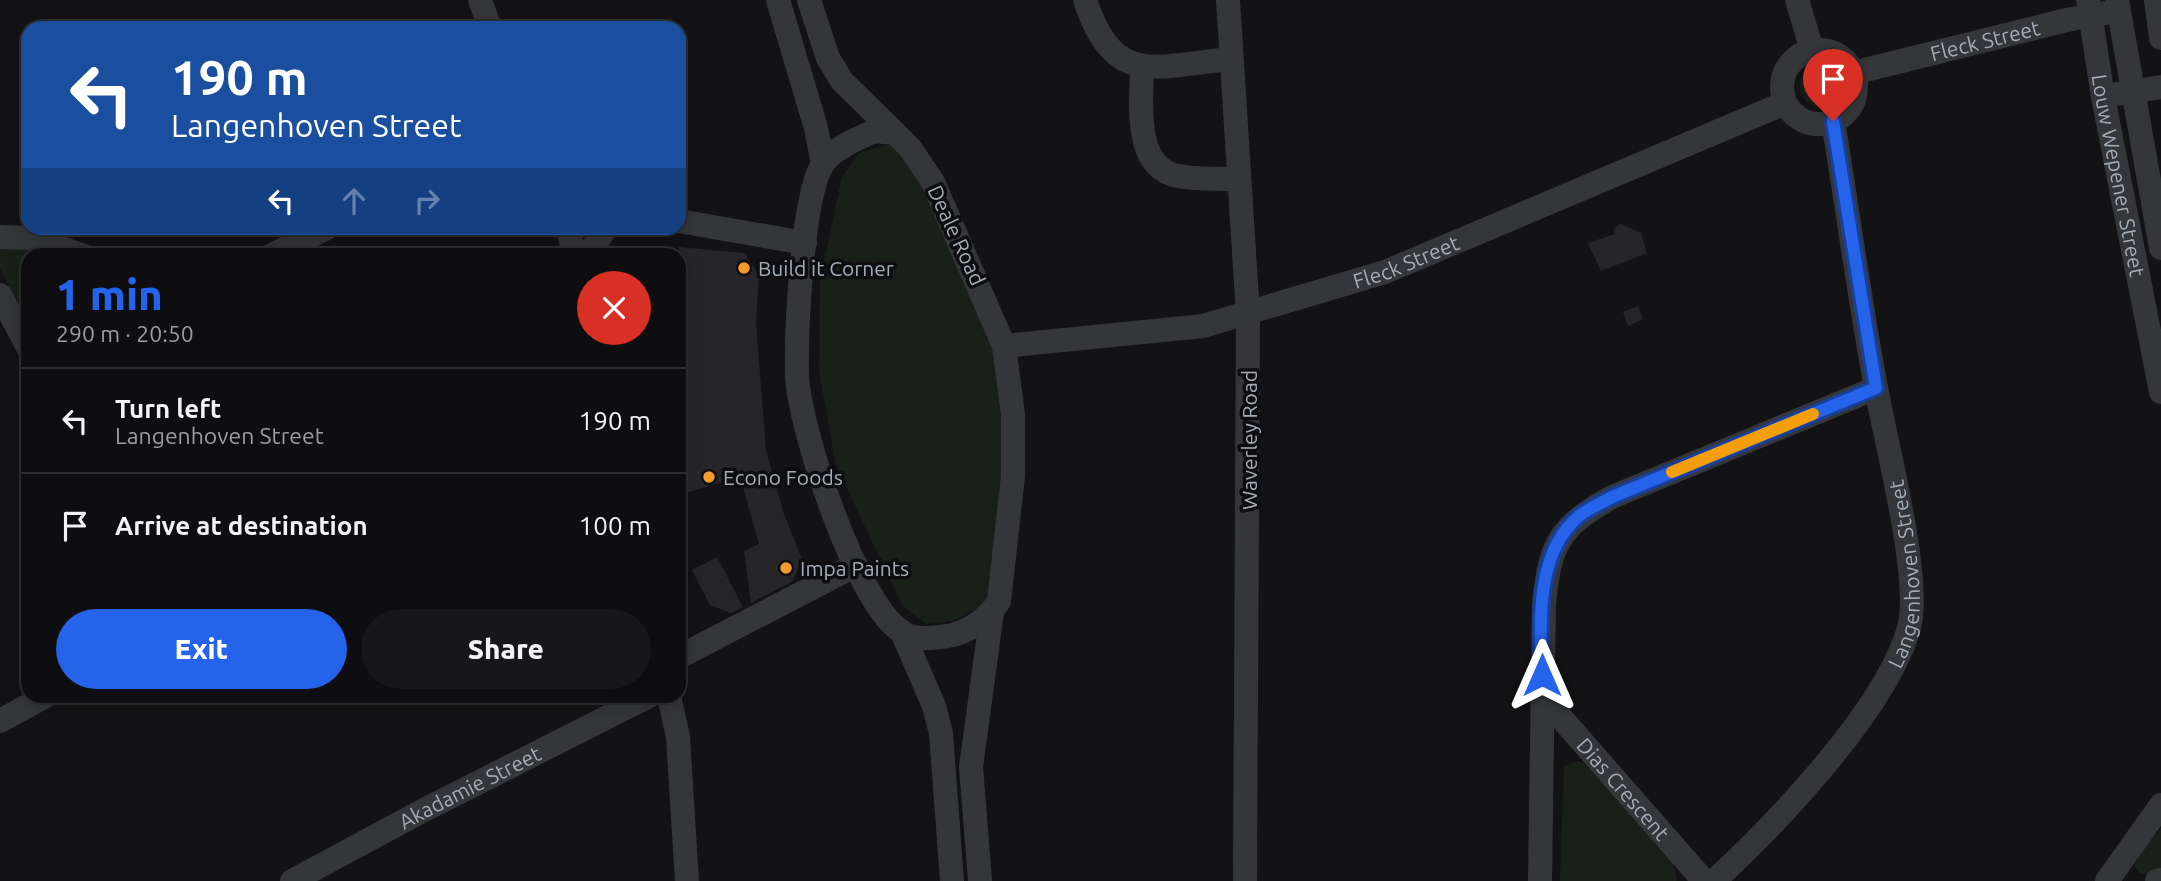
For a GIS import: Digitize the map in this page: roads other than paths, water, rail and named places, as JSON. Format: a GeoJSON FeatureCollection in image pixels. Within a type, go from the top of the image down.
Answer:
{"type":"FeatureCollection","features":[{"type":"Feature","properties":{"kind":"street"},"geometry":{"type":"LineString","coordinates":[[480,0],[487,21]]}},
{"type":"Feature","properties":{"kind":"street"},"geometry":{"type":"LineString","coordinates":[[778,0],[816,128],[823,164]]}},
{"type":"Feature","properties":{"kind":"street","name":"Deale Road"},"geometry":{"type":"LineString","coordinates":[[809,0],[828,58],[842,81],[910,148],[933,182],[1004,346],[1013,414],[1013,476],[1003,586],[992,612],[971,767],[980,881]]}},
{"type":"Feature","properties":{"kind":"street"},"geometry":{"type":"LineString","coordinates":[[1085,0],[1102,41],[1118,58],[1142,66],[1231,59]]}},
{"type":"Feature","properties":{"kind":"street","name":"Waverley Road"},"geometry":{"type":"LineString","coordinates":[[1227,0],[1248,315],[1245,881]]}},
{"type":"Feature","properties":{"kind":"street"},"geometry":{"type":"LineString","coordinates":[[1797,0],[1812,50]]}},
{"type":"Feature","properties":{"kind":"street"},"geometry":{"type":"LineString","coordinates":[[2156,0],[2161,38]]}},
{"type":"Feature","properties":{"kind":"street","name":"Fleck Street"},"geometry":{"type":"LineString","coordinates":[[1853,73],[2089,7],[2119,3]]}},
{"type":"Feature","properties":{"kind":"street","name":"Louw Wepener Street"},"geometry":{"type":"LineString","coordinates":[[2119,3],[2161,248]]}},
{"type":"Feature","properties":{"kind":"street","name":"Louw Wepener Street"},"geometry":{"type":"LineString","coordinates":[[2089,7],[2103,97],[2161,392]]}},
{"type":"Feature","properties":{"kind":"street"},"geometry":{"type":"LineString","coordinates":[[1812,50],[1838,55],[1853,73],[1854,99],[1848,110],[1833,121],[1808,122],[1796,116],[1785,103],[1783,78],[1788,66],[1812,50]]}},
{"type":"Feature","properties":{"kind":"street"},"geometry":{"type":"LineString","coordinates":[[1142,66],[1143,126],[1152,161],[1162,171],[1178,176],[1239,179]]}},
{"type":"Feature","properties":{"kind":"street"},"geometry":{"type":"LineString","coordinates":[[2103,97],[2161,87]]}},
{"type":"Feature","properties":{"kind":"street","name":"Fleck Street"},"geometry":{"type":"LineString","coordinates":[[1004,346],[1203,326],[1248,315],[1385,272],[1785,103]]}},
{"type":"Feature","properties":{"kind":"street","name":"Langenhoven Street"},"geometry":{"type":"LineString","coordinates":[[1714,881],[1765,834],[1830,756],[1880,689],[1904,643],[1910,623],[1911,577],[1876,388],[1833,121]]}},
{"type":"Feature","properties":{"kind":"street"},"geometry":{"type":"LineString","coordinates":[[895,133],[875,131],[868,134],[833,154],[823,164],[815,185],[805,243],[797,377],[821,485],[856,565],[877,604],[902,632],[934,706],[941,733],[952,881]]}},
{"type":"Feature","properties":{"kind":"street"},"geometry":{"type":"LineString","coordinates":[[686,222],[805,243]]}},
{"type":"Feature","properties":{"kind":"street"},"geometry":{"type":"LineString","coordinates":[[287,248],[313,235]]}},
{"type":"Feature","properties":{"kind":"street"},"geometry":{"type":"LineString","coordinates":[[0,237],[33,239],[60,248]]}},
{"type":"Feature","properties":{"kind":"street"},"geometry":{"type":"LineString","coordinates":[[0,295],[21,334]]}},
{"type":"Feature","properties":{"kind":"street","name":"Dias Crescent"},"geometry":{"type":"LineString","coordinates":[[1540,881],[1543,697],[1541,653],[1548,567],[1557,543],[1580,515],[1612,497],[1876,388]]}},
{"type":"Feature","properties":{"kind":"street"},"geometry":{"type":"LineString","coordinates":[[686,653],[856,565]]}},
{"type":"Feature","properties":{"kind":"street"},"geometry":{"type":"LineString","coordinates":[[902,632],[925,639],[956,635],[992,612]]}},
{"type":"Feature","properties":{"kind":"street","name":"Dias Crescent"},"geometry":{"type":"LineString","coordinates":[[1543,697],[1704,881]]}},
{"type":"Feature","properties":{"kind":"street"},"geometry":{"type":"LineString","coordinates":[[0,721],[33,703]]}},
{"type":"Feature","properties":{"kind":"street","name":"Akadamie Street"},"geometry":{"type":"LineString","coordinates":[[292,881],[424,810],[635,703]]}},
{"type":"Feature","properties":{"kind":"street"},"geometry":{"type":"LineString","coordinates":[[671,703],[678,737],[687,881]]}},
{"type":"Feature","properties":{"kind":"street"},"geometry":{"type":"LineString","coordinates":[[1542,766],[1584,744]]}},
{"type":"Feature","properties":{"kind":"street"},"geometry":{"type":"LineString","coordinates":[[2108,881],[2161,805]]}},
{"type":"Feature","properties":{"kind":"place","name":"Build it Corner"},"geometry":{"type":"Point","coordinates":[744,268]}},
{"type":"Feature","properties":{"kind":"place","name":"Econo Foods"},"geometry":{"type":"Point","coordinates":[709,477]}},
{"type":"Feature","properties":{"kind":"place","name":"Impa Paints"},"geometry":{"type":"Point","coordinates":[786,568]}}]}
